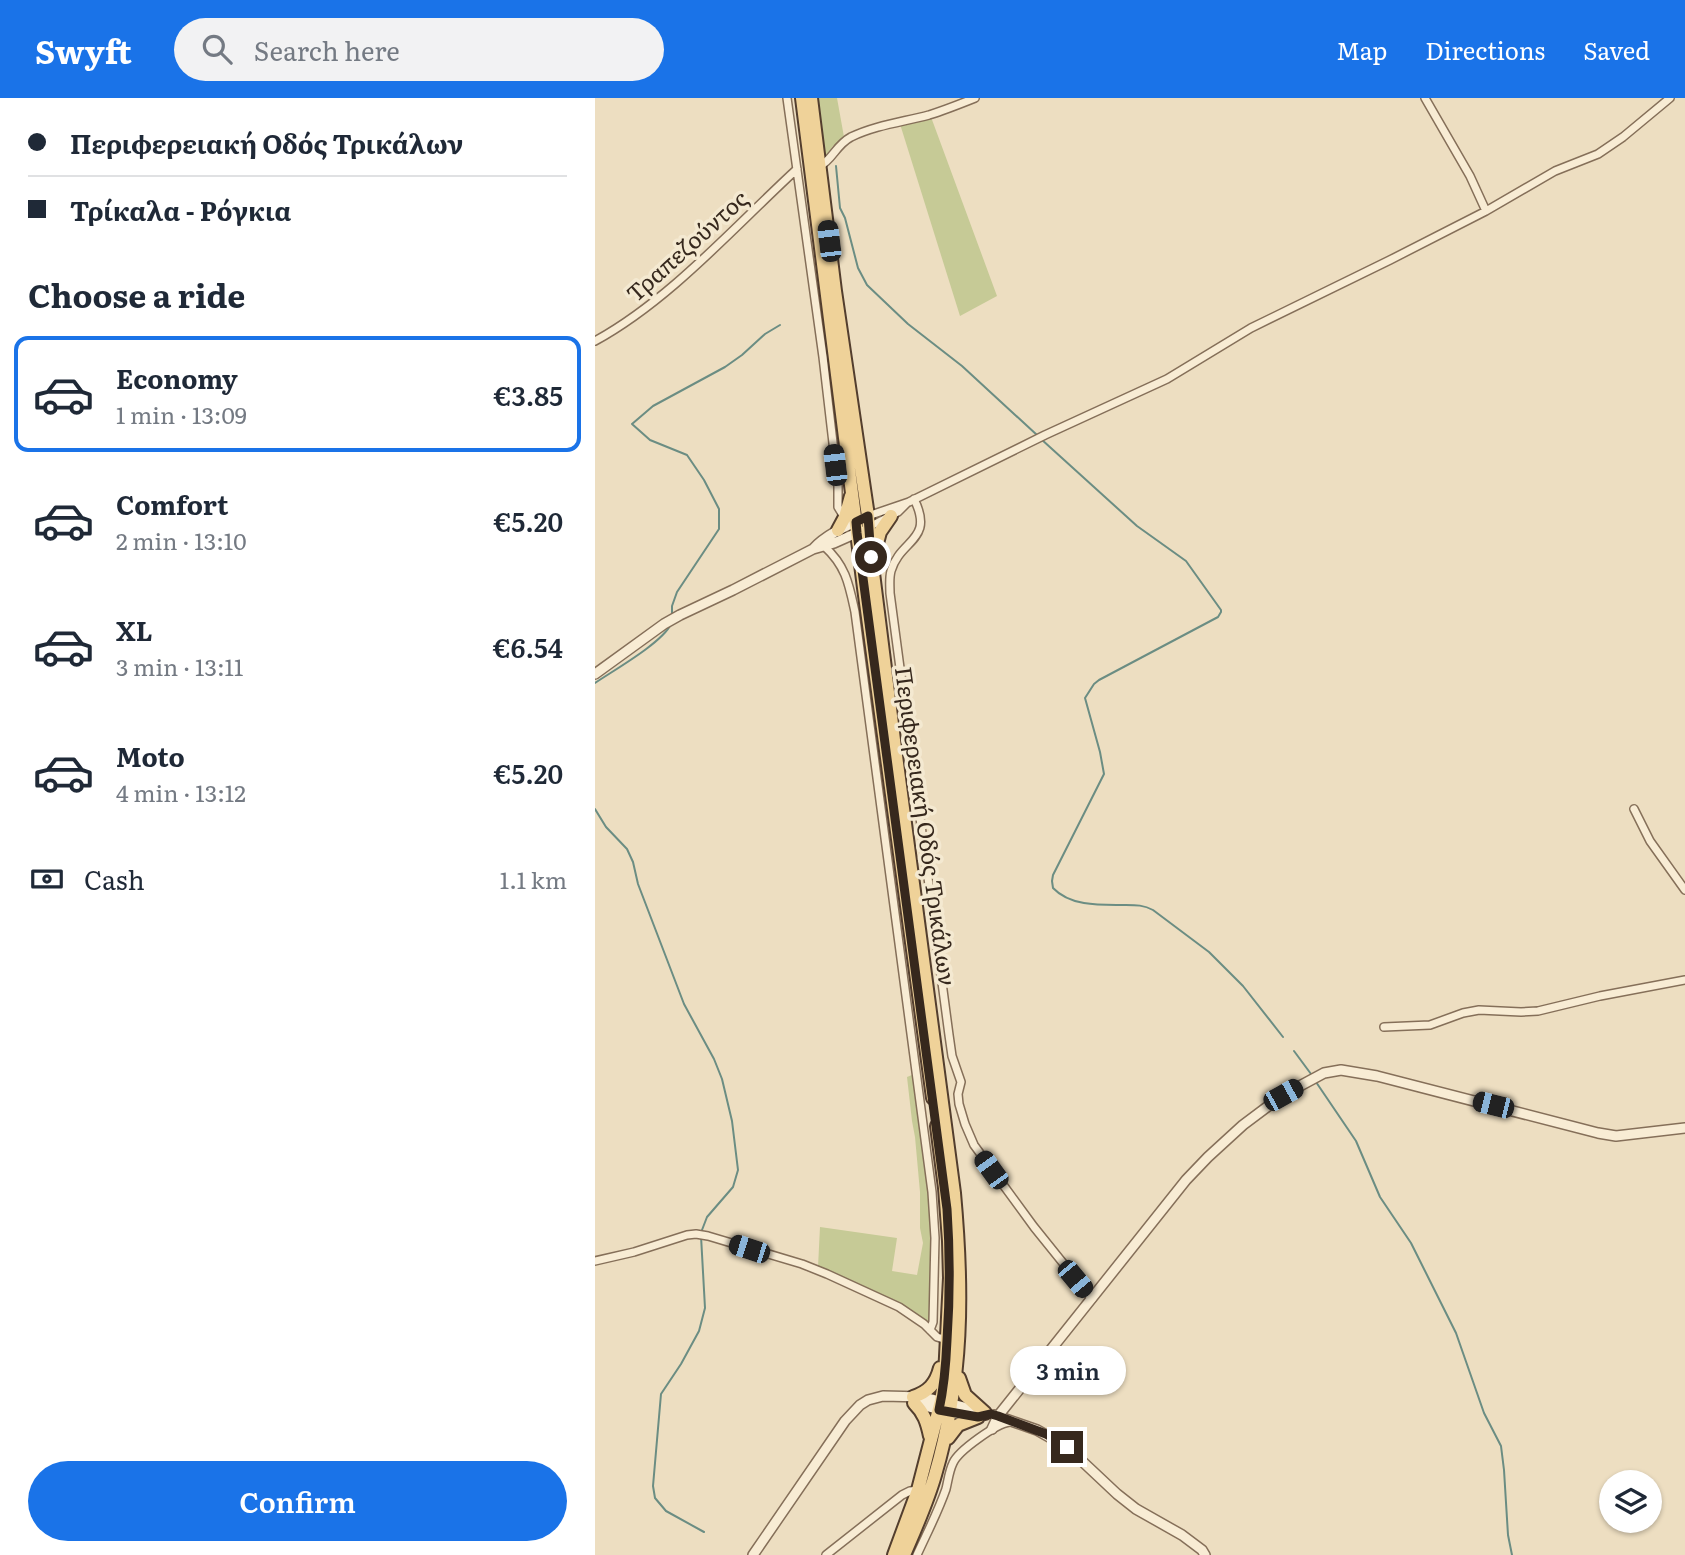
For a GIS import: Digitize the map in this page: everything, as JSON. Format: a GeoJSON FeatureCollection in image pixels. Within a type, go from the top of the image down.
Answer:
{"type":"FeatureCollection","features":[{"type":"Feature","properties":{"kind":"main road","name":"Περιφερειακή Οδός Τρικάλων"},"geometry":{"type":"LineString","coordinates":[[802,98],[852,489],[859,523],[871,557],[954,1193],[959,1266],[957,1370],[937,1442],[930,1493],[904,1555]]}},
{"type":"Feature","properties":{"kind":"main road","name":"Περιφερειακή Οδός Τρικάλων"},"geometry":{"type":"LineString","coordinates":[[811,98],[837,303],[859,523],[945,1188],[949,1253],[946,1407]]}},
{"type":"Feature","properties":{"kind":"main road"},"geometry":{"type":"LineString","coordinates":[[871,557],[891,516]]}},
{"type":"Feature","properties":{"kind":"main road"},"geometry":{"type":"LineString","coordinates":[[838,530],[859,523]]}},
{"type":"Feature","properties":{"kind":"main road"},"geometry":{"type":"LineString","coordinates":[[947,1342],[934,1384],[922,1394],[909,1399],[924,1415],[937,1442],[958,1425],[988,1415]]}},
{"type":"Feature","properties":{"kind":"main road"},"geometry":{"type":"LineString","coordinates":[[957,1370],[965,1395],[988,1415]]}},
{"type":"Feature","properties":{"kind":"main road","name":"Περιφερειακή Οδός Τρικάλων"},"geometry":{"type":"LineString","coordinates":[[894,1555],[937,1442]]}},
{"type":"Feature","properties":{"kind":"street"},"geometry":{"type":"LineString","coordinates":[[787,98],[824,369],[838,486],[838,507],[859,523],[891,516],[911,500]]}},
{"type":"Feature","properties":{"kind":"street"},"geometry":{"type":"LineString","coordinates":[[820,166],[826,163],[841,143],[850,138],[880,126],[931,114],[975,98]]}},
{"type":"Feature","properties":{"kind":"street"},"geometry":{"type":"LineString","coordinates":[[1425,98],[1470,176],[1486,211]]}},
{"type":"Feature","properties":{"kind":"street"},"geometry":{"type":"LineString","coordinates":[[595,674],[664,624],[681,615],[824,546],[859,523],[1167,379],[1251,328],[1486,211],[1555,172],[1598,154],[1670,98]]}},
{"type":"Feature","properties":{"kind":"street","name":"Τραπεζούντος"},"geometry":{"type":"LineString","coordinates":[[595,341],[634,317],[663,293],[744,221],[797,169]]}},
{"type":"Feature","properties":{"kind":"street"},"geometry":{"type":"LineString","coordinates":[[911,500],[921,516],[919,532],[902,552],[891,572],[890,593],[947,1024],[952,1056],[961,1082],[959,1104],[970,1138],[980,1156],[1092,1299]]}},
{"type":"Feature","properties":{"kind":"street"},"geometry":{"type":"LineString","coordinates":[[813,549],[820,541],[838,530]]}},
{"type":"Feature","properties":{"kind":"street"},"geometry":{"type":"LineString","coordinates":[[824,546],[840,563],[850,589],[881,799],[932,1192],[935,1263],[933,1322],[929,1330]]}},
{"type":"Feature","properties":{"kind":"street"},"geometry":{"type":"LineString","coordinates":[[1634,809],[1650,841],[1685,890]]}},
{"type":"Feature","properties":{"kind":"street"},"geometry":{"type":"LineString","coordinates":[[1384,1027],[1430,1025],[1462,1013],[1479,1010],[1538,1011],[1685,979]]}},
{"type":"Feature","properties":{"kind":"street"},"geometry":{"type":"LineString","coordinates":[[988,1415],[1092,1299],[1199,1166],[1253,1116],[1283,1095],[1321,1075],[1335,1070],[1360,1072],[1616,1136],[1685,1128]]}},
{"type":"Feature","properties":{"kind":"street"},"geometry":{"type":"LineString","coordinates":[[595,1261],[625,1255],[681,1237],[696,1234],[708,1236],[827,1274],[899,1307],[947,1342]]}},
{"type":"Feature","properties":{"kind":"street"},"geometry":{"type":"LineString","coordinates":[[753,1555],[853,1411],[868,1400],[883,1396],[1015,1421],[1046,1434],[1067,1447],[1136,1509],[1182,1535],[1205,1555]]}},
{"type":"Feature","properties":{"kind":"street"},"geometry":{"type":"LineString","coordinates":[[988,1415],[992,1429]]}},
{"type":"Feature","properties":{"kind":"street"},"geometry":{"type":"LineString","coordinates":[[917,1555],[946,1488],[953,1462],[992,1429],[1004,1422],[1015,1421]]}},
{"type":"Feature","properties":{"kind":"street"},"geometry":{"type":"LineString","coordinates":[[826,1555],[902,1495],[918,1490]]}},
{"type":"Feature","properties":{"kind":"green space"},"geometry":{"type":"Polygon","coordinates":[[[818,98],[837,98],[844,137],[825,155],[823,152],[818,98]]]}},
{"type":"Feature","properties":{"kind":"green space"},"geometry":{"type":"Polygon","coordinates":[[[931,117],[997,296],[960,316],[900,124],[931,117]]]}},
{"type":"Feature","properties":{"kind":"green space"},"geometry":{"type":"Polygon","coordinates":[[[912,1075],[920,1116],[933,1229],[930,1324],[889,1298],[818,1267],[820,1227],[897,1238],[892,1271],[917,1275],[923,1243],[915,1137],[907,1077],[912,1075]]]}},
{"type":"Feature","properties":{"kind":"waterway"},"geometry":{"type":"LineString","coordinates":[[836,166],[840,208],[858,268],[867,285],[908,324],[962,366],[1037,435]]}},
{"type":"Feature","properties":{"kind":"waterway"},"geometry":{"type":"LineString","coordinates":[[672,615],[677,592],[719,529],[719,509],[687,455],[650,440],[632,424],[653,406],[725,367],[780,325]]}},
{"type":"Feature","properties":{"kind":"waterway"},"geometry":{"type":"LineString","coordinates":[[1041,439],[1137,526],[1186,561],[1221,610],[1218,617],[1099,680],[1085,698],[1104,774],[1053,875],[1053,888],[1078,902],[1140,906],[1153,910],[1209,952],[1243,986],[1283,1037]]}},
{"type":"Feature","properties":{"kind":"waterway"},"geometry":{"type":"LineString","coordinates":[[595,683],[648,648],[671,624]]}},
{"type":"Feature","properties":{"kind":"waterway"},"geometry":{"type":"LineString","coordinates":[[595,809],[606,827],[627,849],[684,1004],[722,1079],[732,1121],[738,1170],[733,1187],[707,1217],[702,1230]]}},
{"type":"Feature","properties":{"kind":"waterway"},"geometry":{"type":"LineString","coordinates":[[1294,1051],[1311,1074]]}},
{"type":"Feature","properties":{"kind":"waterway"},"geometry":{"type":"LineString","coordinates":[[1316,1082],[1356,1141],[1380,1197],[1411,1243],[1456,1333],[1484,1413],[1501,1446],[1512,1555]]}},
{"type":"Feature","properties":{"kind":"waterway"},"geometry":{"type":"LineString","coordinates":[[701,1236],[705,1308],[699,1331],[661,1394],[653,1486],[655,1498],[666,1511],[704,1532]]}},
{"type":"Feature","properties":{"kind":"route"},"geometry":{"type":"LineString","coordinates":[[871,557],[868,516],[856,522],[857,533],[947,1209],[950,1278],[945,1376],[939,1410],[978,1417],[991,1414],[998,1416],[1046,1434],[1067,1447]]}}]}
